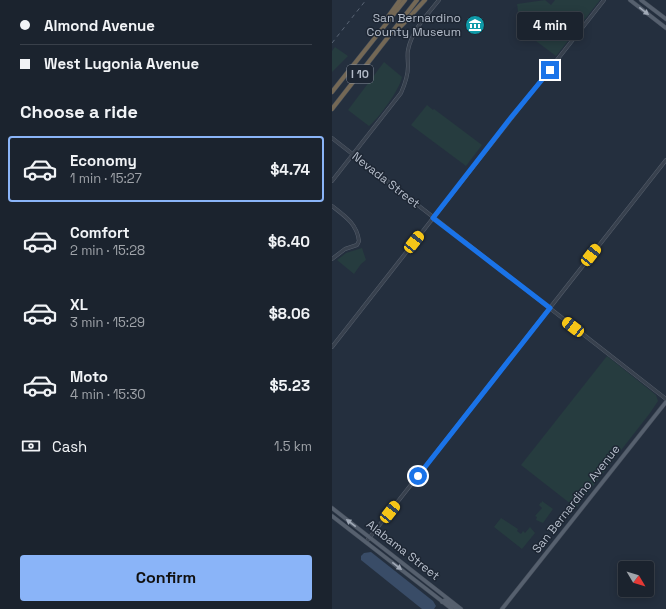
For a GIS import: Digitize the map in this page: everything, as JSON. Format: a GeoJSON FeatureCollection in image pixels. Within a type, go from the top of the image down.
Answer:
{"type":"FeatureCollection","features":[{"type":"Feature","properties":{"kind":"highway"},"geometry":{"type":"LineString","coordinates":[[362,54],[400,0]]}},
{"type":"Feature","properties":{"kind":"highway","name":"I 10"},"geometry":{"type":"LineString","coordinates":[[332,92],[405,0]]}},
{"type":"Feature","properties":{"kind":"highway","name":"I 10"},"geometry":{"type":"LineString","coordinates":[[332,109],[417,0]]}},
{"type":"Feature","properties":{"kind":"highway"},"geometry":{"type":"LineString","coordinates":[[388,39],[425,0]]}},
{"type":"Feature","properties":{"kind":"main road"},"geometry":{"type":"LineString","coordinates":[[630,0],[666,28]]}},
{"type":"Feature","properties":{"kind":"main road"},"geometry":{"type":"LineString","coordinates":[[641,0],[666,19]]}},
{"type":"Feature","properties":{"kind":"main road","name":"San Bernardino Avenue"},"geometry":{"type":"LineString","coordinates":[[502,609],[666,401]]}},
{"type":"Feature","properties":{"kind":"main road","name":"Alabama Street"},"geometry":{"type":"LineString","coordinates":[[332,508],[461,609]]}},
{"type":"Feature","properties":{"kind":"main road","name":"Alabama Street"},"geometry":{"type":"LineString","coordinates":[[332,516],[452,609]]}},
{"type":"Feature","properties":{"kind":"main road"},"geometry":{"type":"LineString","coordinates":[[442,602],[445,600],[457,609]]}},
{"type":"Feature","properties":{"kind":"street"},"geometry":{"type":"LineString","coordinates":[[332,181],[401,93],[406,79],[408,68],[408,51],[413,35],[439,0]]}},
{"type":"Feature","properties":{"kind":"street"},"geometry":{"type":"LineString","coordinates":[[332,347],[604,0]]}},
{"type":"Feature","properties":{"kind":"street","name":"Nevada Street"},"geometry":{"type":"LineString","coordinates":[[332,138],[550,308],[666,401]]}},
{"type":"Feature","properties":{"kind":"street"},"geometry":{"type":"LineString","coordinates":[[366,542],[666,160]]}},
{"type":"Feature","properties":{"kind":"street"},"geometry":{"type":"LineString","coordinates":[[332,206],[347,217],[354,225],[358,234],[359,243],[340,252],[332,259]]}},
{"type":"Feature","properties":{"kind":"green space"},"geometry":{"type":"Polygon","coordinates":[[[545,0],[551,5],[555,0],[600,0],[556,56],[532,38],[533,35],[520,25],[517,4],[545,0]]]}},
{"type":"Feature","properties":{"kind":"green space"},"geometry":{"type":"Polygon","coordinates":[[[335,47],[348,56],[332,72],[332,51],[335,47]]]}},
{"type":"Feature","properties":{"kind":"green space"},"geometry":{"type":"Polygon","coordinates":[[[384,62],[402,77],[397,89],[388,103],[378,117],[369,126],[348,110],[384,62]]]}},
{"type":"Feature","properties":{"kind":"green space"},"geometry":{"type":"Polygon","coordinates":[[[427,105],[482,145],[466,166],[411,125],[427,105]]]}},
{"type":"Feature","properties":{"kind":"green space"},"geometry":{"type":"Polygon","coordinates":[[[362,248],[366,260],[354,274],[337,260],[346,253],[362,248]]]}},
{"type":"Feature","properties":{"kind":"green space"},"geometry":{"type":"Polygon","coordinates":[[[607,356],[656,395],[658,401],[576,508],[521,465],[607,356]]]}},
{"type":"Feature","properties":{"kind":"green space"},"geometry":{"type":"Polygon","coordinates":[[[542,501],[553,509],[543,523],[536,520],[537,517],[535,516],[542,508],[539,505],[542,501]]]}},
{"type":"Feature","properties":{"kind":"green space"},"geometry":{"type":"Polygon","coordinates":[[[501,518],[518,529],[517,531],[521,534],[523,531],[525,533],[530,527],[535,533],[522,549],[494,527],[501,518]]]}},
{"type":"Feature","properties":{"kind":"water"},"geometry":{"type":"Polygon","coordinates":[[[371,552],[433,601],[436,606],[434,609],[422,609],[361,560],[361,556],[364,553],[371,552]]]}},
{"type":"Feature","properties":{"kind":"railway"},"geometry":{"type":"LineString","coordinates":[[332,43],[366,0]]}},
{"type":"Feature","properties":{"kind":"place","name":"San Bernardino County Museum"},"geometry":{"type":"Point","coordinates":[475,25]}},
{"type":"Feature","properties":{"kind":"route"},"geometry":{"type":"LineString","coordinates":[[418,476],[550,308],[433,218],[550,70]]}}]}
